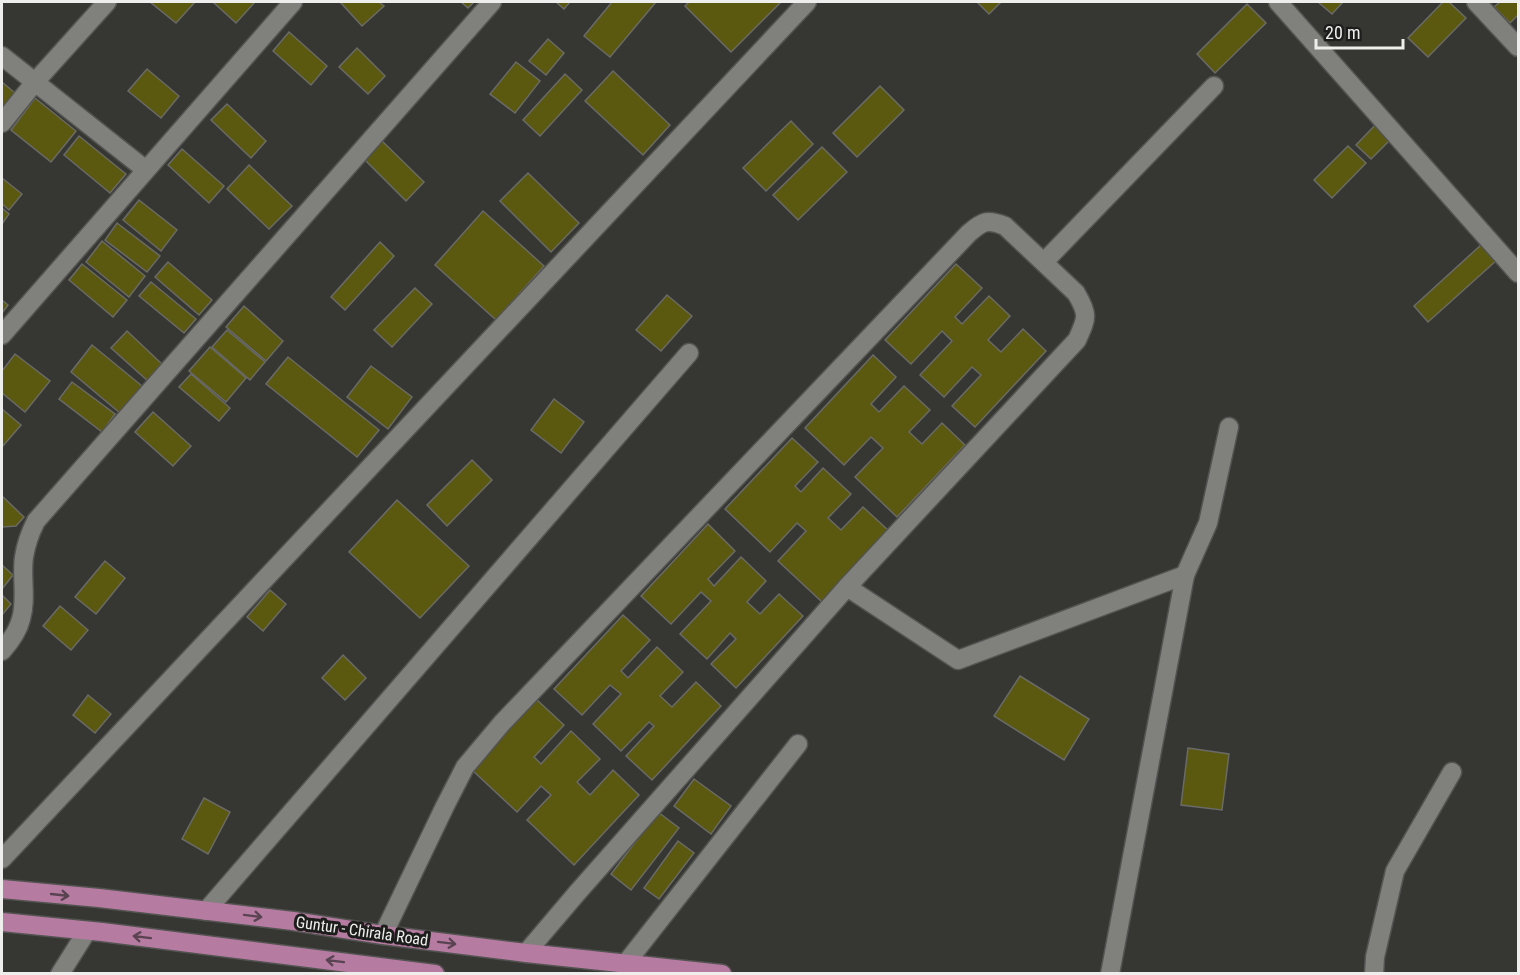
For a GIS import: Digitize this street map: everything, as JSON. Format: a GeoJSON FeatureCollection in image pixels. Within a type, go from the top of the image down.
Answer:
{"type":"FeatureCollection","features":[{"type":"Feature","properties":{"kind":"main road","name":"Guntur - Chirala Road"},"geometry":{"type":"LineString","coordinates":[[2,889],[293,921],[526,953],[722,974]]}},
{"type":"Feature","properties":{"kind":"main road","name":"Guntur - Chirala Road"},"geometry":{"type":"LineString","coordinates":[[2,922],[435,974]]}},
{"type":"Feature","properties":{"kind":"street"},"geometry":{"type":"LineString","coordinates":[[2,123],[35,82],[107,2]]}},
{"type":"Feature","properties":{"kind":"street"},"geometry":{"type":"LineString","coordinates":[[2,335],[293,2]]}},
{"type":"Feature","properties":{"kind":"street"},"geometry":{"type":"LineString","coordinates":[[2,651],[22,618],[24,559],[28,537],[36,521],[492,2]]}},
{"type":"Feature","properties":{"kind":"street"},"geometry":{"type":"LineString","coordinates":[[2,859],[807,2]]}},
{"type":"Feature","properties":{"kind":"street"},"geometry":{"type":"LineString","coordinates":[[1278,2],[1518,273]]}},
{"type":"Feature","properties":{"kind":"street"},"geometry":{"type":"LineString","coordinates":[[1476,2],[1518,47]]}},
{"type":"Feature","properties":{"kind":"street"},"geometry":{"type":"LineString","coordinates":[[2,56],[146,170]]}},
{"type":"Feature","properties":{"kind":"street"},"geometry":{"type":"LineString","coordinates":[[1044,262],[1214,86]]}},
{"type":"Feature","properties":{"kind":"street"},"geometry":{"type":"LineString","coordinates":[[383,935],[465,767],[510,714],[969,233],[980,224],[992,221],[1005,226],[1076,293],[1084,306],[1086,321],[1077,340],[847,587],[526,953]]}},
{"type":"Feature","properties":{"kind":"street"},"geometry":{"type":"LineString","coordinates":[[206,911],[689,353]]}},
{"type":"Feature","properties":{"kind":"street"},"geometry":{"type":"LineString","coordinates":[[1110,974],[1185,575],[1208,523],[1229,427]]}},
{"type":"Feature","properties":{"kind":"street"},"geometry":{"type":"LineString","coordinates":[[847,587],[958,660],[1185,575]]}},
{"type":"Feature","properties":{"kind":"street"},"geometry":{"type":"LineString","coordinates":[[626,963],[798,744]]}},
{"type":"Feature","properties":{"kind":"street"},"geometry":{"type":"LineString","coordinates":[[1374,974],[1395,871],[1452,771]]}},
{"type":"Feature","properties":{"kind":"street"},"geometry":{"type":"LineString","coordinates":[[60,974],[87,931]]}},
{"type":"Feature","properties":{"kind":"building"},"geometry":{"type":"Polygon","coordinates":[[[150,2],[195,2],[176,23],[150,2]]]}},
{"type":"Feature","properties":{"kind":"building"},"geometry":{"type":"Polygon","coordinates":[[[255,2],[236,23],[214,3],[255,2]]]}},
{"type":"Feature","properties":{"kind":"building"},"geometry":{"type":"Polygon","coordinates":[[[340,2],[379,2],[384,6],[362,26],[340,2]]]}},
{"type":"Feature","properties":{"kind":"building"},"geometry":{"type":"Polygon","coordinates":[[[461,2],[474,2],[468,8],[461,2]]]}},
{"type":"Feature","properties":{"kind":"building"},"geometry":{"type":"Polygon","coordinates":[[[556,2],[570,2],[564,9],[556,2]]]}},
{"type":"Feature","properties":{"kind":"building"},"geometry":{"type":"Polygon","coordinates":[[[612,2],[656,2],[610,57],[584,36],[612,2]]]}},
{"type":"Feature","properties":{"kind":"building"},"geometry":{"type":"Polygon","coordinates":[[[689,2],[781,2],[731,52],[685,6],[689,2]]]}},
{"type":"Feature","properties":{"kind":"building"},"geometry":{"type":"Polygon","coordinates":[[[977,2],[1001,2],[989,14],[977,2]]]}},
{"type":"Feature","properties":{"kind":"building"},"geometry":{"type":"Polygon","coordinates":[[[1318,2],[1343,2],[1332,14],[1318,2]]]}},
{"type":"Feature","properties":{"kind":"building"},"geometry":{"type":"Polygon","coordinates":[[[1443,2],[1449,2],[1466,18],[1428,57],[1408,38],[1443,2]]]}},
{"type":"Feature","properties":{"kind":"building"},"geometry":{"type":"Polygon","coordinates":[[[1500,2],[1518,2],[1518,15],[1510,23],[1494,7],[1500,2]]]}},
{"type":"Feature","properties":{"kind":"building"},"geometry":{"type":"Polygon","coordinates":[[[1247,4],[1266,23],[1215,73],[1197,54],[1247,4]]]}},
{"type":"Feature","properties":{"kind":"building"},"geometry":{"type":"Polygon","coordinates":[[[289,32],[327,66],[311,85],[273,51],[289,32]]]}},
{"type":"Feature","properties":{"kind":"building"},"geometry":{"type":"Polygon","coordinates":[[[548,39],[564,53],[546,75],[529,61],[548,39]]]}},
{"type":"Feature","properties":{"kind":"building"},"geometry":{"type":"Polygon","coordinates":[[[357,48],[385,76],[368,94],[339,67],[357,48]]]}},
{"type":"Feature","properties":{"kind":"building"},"geometry":{"type":"Polygon","coordinates":[[[516,62],[540,81],[515,113],[490,94],[516,62]]]}},
{"type":"Feature","properties":{"kind":"building"},"geometry":{"type":"Polygon","coordinates":[[[147,69],[179,96],[161,118],[128,91],[147,69]]]}},
{"type":"Feature","properties":{"kind":"building"},"geometry":{"type":"Polygon","coordinates":[[[613,71],[670,125],[643,155],[585,101],[613,71]]]}},
{"type":"Feature","properties":{"kind":"building"},"geometry":{"type":"Polygon","coordinates":[[[565,74],[582,90],[540,136],[523,120],[565,74]]]}},
{"type":"Feature","properties":{"kind":"building"},"geometry":{"type":"Polygon","coordinates":[[[2,82],[15,93],[4,107],[2,105],[2,82]]]}},
{"type":"Feature","properties":{"kind":"building"},"geometry":{"type":"Polygon","coordinates":[[[880,86],[904,110],[857,157],[833,133],[880,86]]]}},
{"type":"Feature","properties":{"kind":"building"},"geometry":{"type":"Polygon","coordinates":[[[35,98],[76,131],[51,162],[11,130],[35,98]]]}},
{"type":"Feature","properties":{"kind":"building"},"geometry":{"type":"Polygon","coordinates":[[[227,104],[266,141],[251,158],[211,120],[227,104]]]}},
{"type":"Feature","properties":{"kind":"building"},"geometry":{"type":"Polygon","coordinates":[[[791,121],[813,144],[766,191],[743,168],[791,121]]]}},
{"type":"Feature","properties":{"kind":"building"},"geometry":{"type":"Polygon","coordinates":[[[1379,121],[1394,136],[1371,159],[1356,145],[1379,121]]]}},
{"type":"Feature","properties":{"kind":"building"},"geometry":{"type":"Polygon","coordinates":[[[79,136],[126,174],[110,193],[64,155],[79,136]]]}},
{"type":"Feature","properties":{"kind":"building"},"geometry":{"type":"Polygon","coordinates":[[[380,139],[424,182],[406,201],[362,157],[380,139]]]}},
{"type":"Feature","properties":{"kind":"building"},"geometry":{"type":"Polygon","coordinates":[[[1348,146],[1366,163],[1332,198],[1314,180],[1348,146]]]}},
{"type":"Feature","properties":{"kind":"building"},"geometry":{"type":"Polygon","coordinates":[[[822,147],[847,172],[798,220],[773,195],[822,147]]]}},
{"type":"Feature","properties":{"kind":"building"},"geometry":{"type":"Polygon","coordinates":[[[182,149],[224,186],[209,203],[168,165],[182,149]]]}},
{"type":"Feature","properties":{"kind":"building"},"geometry":{"type":"Polygon","coordinates":[[[249,165],[292,206],[269,229],[227,189],[249,165]]]}},
{"type":"Feature","properties":{"kind":"building"},"geometry":{"type":"Polygon","coordinates":[[[528,173],[579,223],[551,252],[500,201],[528,173]]]}},
{"type":"Feature","properties":{"kind":"building"},"geometry":{"type":"Polygon","coordinates":[[[2,178],[22,194],[9,210],[2,204],[2,178]]]}},
{"type":"Feature","properties":{"kind":"building"},"geometry":{"type":"Polygon","coordinates":[[[139,200],[177,230],[161,251],[123,220],[139,200]]]}},
{"type":"Feature","properties":{"kind":"building"},"geometry":{"type":"Polygon","coordinates":[[[2,208],[9,214],[2,224],[2,208]]]}},
{"type":"Feature","properties":{"kind":"building"},"geometry":{"type":"Polygon","coordinates":[[[483,211],[544,266],[496,320],[435,265],[483,211]]]}},
{"type":"Feature","properties":{"kind":"building"},"geometry":{"type":"Polygon","coordinates":[[[117,223],[160,256],[147,272],[105,240],[117,223]]]}},
{"type":"Feature","properties":{"kind":"building"},"geometry":{"type":"Polygon","coordinates":[[[102,241],[145,276],[129,297],[86,262],[102,241]]]}},
{"type":"Feature","properties":{"kind":"building"},"geometry":{"type":"Polygon","coordinates":[[[380,242],[394,256],[345,310],[331,297],[380,242]]]}},
{"type":"Feature","properties":{"kind":"building"},"geometry":{"type":"Polygon","coordinates":[[[1482,244],[1497,260],[1428,322],[1414,306],[1482,244]]]}},
{"type":"Feature","properties":{"kind":"building"},"geometry":{"type":"Polygon","coordinates":[[[168,262],[212,300],[199,315],[155,277],[168,262]]]}},
{"type":"Feature","properties":{"kind":"building"},"geometry":{"type":"Polygon","coordinates":[[[82,264],[127,300],[113,317],[69,280],[82,264]]]}},
{"type":"Feature","properties":{"kind":"building"},"geometry":{"type":"Polygon","coordinates":[[[956,264],[982,288],[955,317],[962,324],[989,296],[1010,316],[988,340],[1001,352],[1023,329],[1046,351],[975,427],[952,406],[981,375],[972,367],[944,397],[920,375],[952,341],[942,331],[911,364],[885,340],[956,264]]]}},
{"type":"Feature","properties":{"kind":"building"},"geometry":{"type":"Polygon","coordinates":[[[151,282],[196,319],[184,333],[139,296],[151,282]]]}},
{"type":"Feature","properties":{"kind":"building"},"geometry":{"type":"Polygon","coordinates":[[[415,288],[432,304],[392,347],[374,330],[415,288]]]}},
{"type":"Feature","properties":{"kind":"building"},"geometry":{"type":"Polygon","coordinates":[[[667,295],[692,316],[661,351],[636,330],[667,295]]]}},
{"type":"Feature","properties":{"kind":"building"},"geometry":{"type":"Polygon","coordinates":[[[2,300],[8,305],[2,313],[2,300]]]}},
{"type":"Feature","properties":{"kind":"building"},"geometry":{"type":"Polygon","coordinates":[[[244,306],[283,341],[266,361],[226,327],[244,306]]]}},
{"type":"Feature","properties":{"kind":"building"},"geometry":{"type":"Polygon","coordinates":[[[227,330],[265,362],[250,380],[212,347],[227,330]]]}},
{"type":"Feature","properties":{"kind":"building"},"geometry":{"type":"Polygon","coordinates":[[[127,331],[164,366],[149,382],[111,348],[127,331]]]}},
{"type":"Feature","properties":{"kind":"building"},"geometry":{"type":"Polygon","coordinates":[[[92,345],[142,386],[120,413],[71,372],[92,345]]]}},
{"type":"Feature","properties":{"kind":"building"},"geometry":{"type":"Polygon","coordinates":[[[210,347],[246,378],[226,402],[189,371],[210,347]]]}},
{"type":"Feature","properties":{"kind":"building"},"geometry":{"type":"Polygon","coordinates":[[[15,354],[50,381],[25,412],[2,393],[2,371],[15,354]]]}},
{"type":"Feature","properties":{"kind":"building"},"geometry":{"type":"Polygon","coordinates":[[[873,355],[896,377],[871,404],[879,412],[904,386],[930,410],[909,432],[922,444],[942,423],[965,445],[897,517],[855,477],[883,448],[871,437],[844,465],[805,428],[873,355]]]}},
{"type":"Feature","properties":{"kind":"building"},"geometry":{"type":"Polygon","coordinates":[[[288,357],[379,430],[357,457],[266,384],[288,357]]]}},
{"type":"Feature","properties":{"kind":"building"},"geometry":{"type":"Polygon","coordinates":[[[371,366],[412,397],[388,429],[347,397],[371,366]]]}},
{"type":"Feature","properties":{"kind":"building"},"geometry":{"type":"Polygon","coordinates":[[[191,374],[230,408],[219,421],[179,387],[191,374]]]}},
{"type":"Feature","properties":{"kind":"building"},"geometry":{"type":"Polygon","coordinates":[[[72,382],[115,414],[102,432],[59,399],[72,382]]]}},
{"type":"Feature","properties":{"kind":"building"},"geometry":{"type":"Polygon","coordinates":[[[554,399],[584,422],[561,453],[531,430],[554,399]]]}},
{"type":"Feature","properties":{"kind":"building"},"geometry":{"type":"Polygon","coordinates":[[[2,409],[21,425],[2,447],[2,409]]]}},
{"type":"Feature","properties":{"kind":"building"},"geometry":{"type":"Polygon","coordinates":[[[153,412],[191,446],[173,466],[135,432],[153,412]]]}},
{"type":"Feature","properties":{"kind":"building"},"geometry":{"type":"Polygon","coordinates":[[[792,438],[818,462],[795,486],[801,492],[823,468],[851,494],[828,518],[841,530],[863,507],[889,531],[822,602],[778,561],[806,531],[797,523],[770,552],[725,509],[792,438]]]}},
{"type":"Feature","properties":{"kind":"building"},"geometry":{"type":"Polygon","coordinates":[[[472,460],[492,480],[447,526],[427,505],[472,460]]]}},
{"type":"Feature","properties":{"kind":"building"},"geometry":{"type":"Polygon","coordinates":[[[2,496],[24,517],[16,526],[2,527],[2,496]]]}},
{"type":"Feature","properties":{"kind":"building"},"geometry":{"type":"Polygon","coordinates":[[[397,500],[469,566],[420,618],[349,552],[397,500]]]}},
{"type":"Feature","properties":{"kind":"building"},"geometry":{"type":"Polygon","coordinates":[[[708,524],[735,551],[708,579],[714,586],[741,557],[766,581],[747,602],[760,614],[779,594],[803,616],[736,688],[711,664],[736,639],[730,633],[707,659],[680,634],[711,601],[701,592],[671,624],[641,596],[708,524]]]}},
{"type":"Feature","properties":{"kind":"building"},"geometry":{"type":"Polygon","coordinates":[[[105,561],[125,578],[96,614],[75,597],[105,561]]]}},
{"type":"Feature","properties":{"kind":"building"},"geometry":{"type":"Polygon","coordinates":[[[2,565],[13,575],[2,589],[2,565]]]}},
{"type":"Feature","properties":{"kind":"building"},"geometry":{"type":"Polygon","coordinates":[[[270,590],[286,604],[263,631],[247,617],[270,590]]]}},
{"type":"Feature","properties":{"kind":"building"},"geometry":{"type":"Polygon","coordinates":[[[2,595],[11,604],[2,615],[2,595]]]}},
{"type":"Feature","properties":{"kind":"building"},"geometry":{"type":"Polygon","coordinates":[[[60,606],[88,630],[71,650],[43,626],[60,606]]]}},
{"type":"Feature","properties":{"kind":"building"},"geometry":{"type":"Polygon","coordinates":[[[623,615],[650,640],[621,671],[628,678],[657,647],[683,672],[660,696],[672,707],[696,682],[721,706],[652,780],[626,756],[654,726],[649,722],[621,751],[593,724],[621,694],[610,685],[582,715],[554,689],[623,615]]]}},
{"type":"Feature","properties":{"kind":"building"},"geometry":{"type":"Polygon","coordinates":[[[343,655],[366,678],[345,700],[322,678],[343,655]]]}},
{"type":"Feature","properties":{"kind":"building"},"geometry":{"type":"Polygon","coordinates":[[[1020,676],[1089,719],[1064,760],[994,716],[1020,676]]]}},
{"type":"Feature","properties":{"kind":"building"},"geometry":{"type":"Polygon","coordinates":[[[88,695],[111,714],[95,733],[73,715],[88,695]]]}},
{"type":"Feature","properties":{"kind":"building"},"geometry":{"type":"Polygon","coordinates":[[[536,699],[564,725],[534,757],[541,764],[571,731],[600,759],[577,782],[590,795],[613,770],[639,795],[574,865],[527,820],[551,795],[541,786],[517,812],[471,769],[536,699]]]}},
{"type":"Feature","properties":{"kind":"building"},"geometry":{"type":"Polygon","coordinates":[[[1188,748],[1229,754],[1222,810],[1181,805],[1188,748]]]}},
{"type":"Feature","properties":{"kind":"building"},"geometry":{"type":"Polygon","coordinates":[[[694,779],[731,806],[711,834],[674,806],[694,779]]]}},
{"type":"Feature","properties":{"kind":"building"},"geometry":{"type":"Polygon","coordinates":[[[204,798],[230,812],[208,854],[182,839],[204,798]]]}},
{"type":"Feature","properties":{"kind":"building"},"geometry":{"type":"Polygon","coordinates":[[[658,812],[679,828],[631,890],[611,874],[658,812]]]}},
{"type":"Feature","properties":{"kind":"building"},"geometry":{"type":"Polygon","coordinates":[[[678,841],[694,853],[659,899],[644,888],[678,841]]]}}]}
